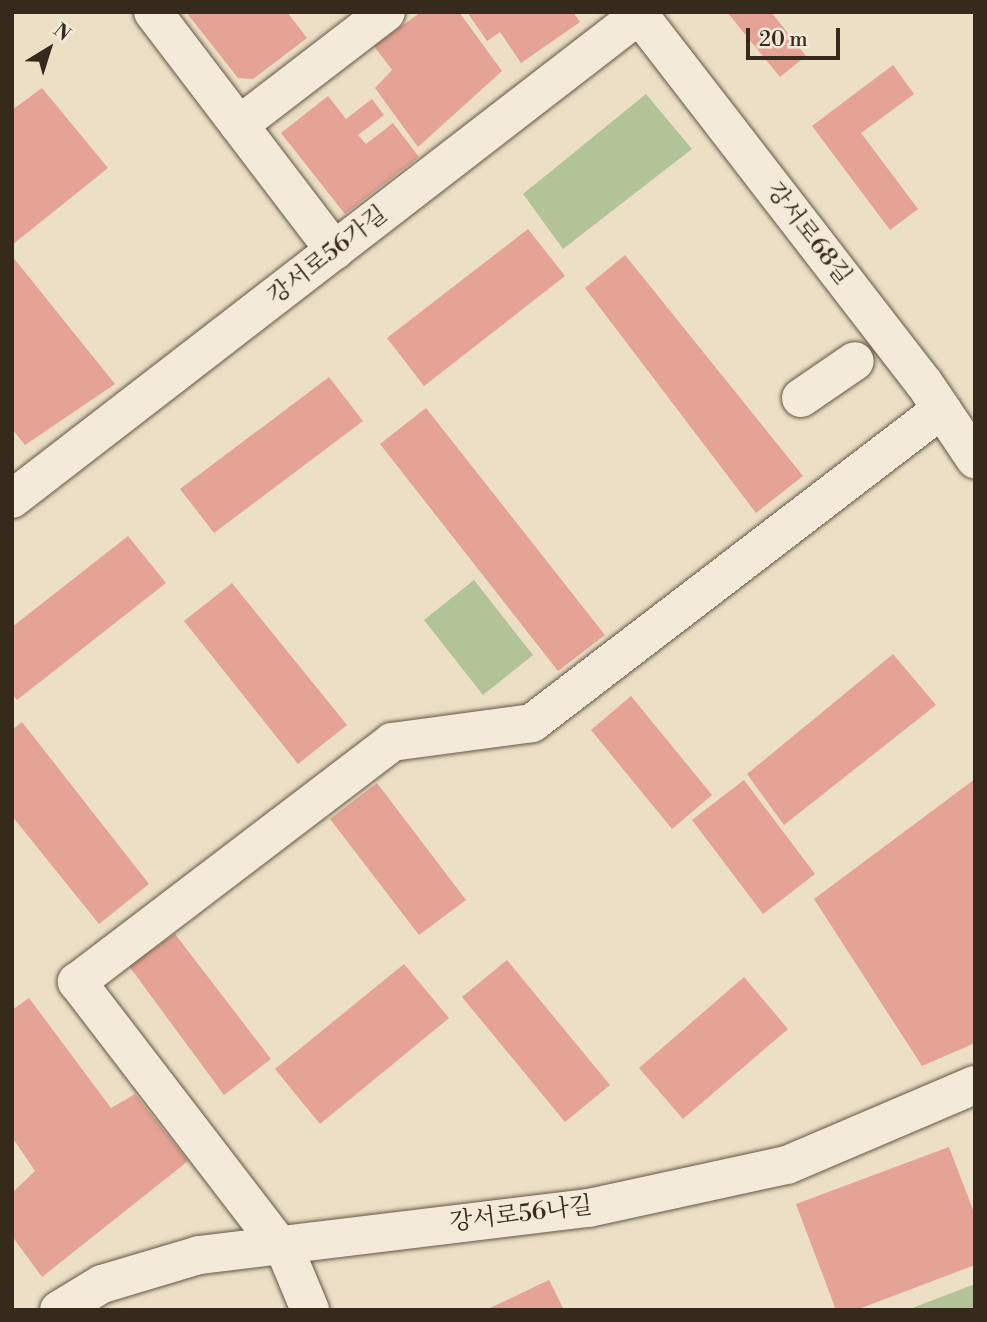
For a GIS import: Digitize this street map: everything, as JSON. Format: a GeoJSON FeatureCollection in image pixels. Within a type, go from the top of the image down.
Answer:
{"type":"FeatureCollection","features":[{"type":"Feature","properties":{"kind":"street"},"geometry":{"type":"LineString","coordinates":[[153,12],[334,251]]}},
{"type":"Feature","properties":{"kind":"street"},"geometry":{"type":"LineString","coordinates":[[239,125],[386,12]]}},
{"type":"Feature","properties":{"kind":"street","name":"강서로56가길"},"geometry":{"type":"LineString","coordinates":[[12,499],[640,13]]}},
{"type":"Feature","properties":{"kind":"street","name":"강서로68길"},"geometry":{"type":"LineString","coordinates":[[640,13],[942,409],[975,459]]}},
{"type":"Feature","properties":{"kind":"street"},"geometry":{"type":"LineString","coordinates":[[801,398],[855,361]]}},
{"type":"Feature","properties":{"kind":"street"},"geometry":{"type":"LineString","coordinates":[[310,1310],[281,1245],[77,982],[225,883],[392,742],[531,723],[942,409]]}},
{"type":"Feature","properties":{"kind":"street","name":"강서로56나길"},"geometry":{"type":"LineString","coordinates":[[59,1310],[103,1284],[199,1255],[589,1208],[787,1165],[975,1085]]}},
{"type":"Feature","properties":{"kind":"green space"},"geometry":{"type":"Polygon","coordinates":[[[646,94],[692,149],[563,249],[523,194],[646,94]]]}},
{"type":"Feature","properties":{"kind":"green space"},"geometry":{"type":"Polygon","coordinates":[[[474,580],[533,655],[483,695],[424,620],[474,580]]]}},
{"type":"Feature","properties":{"kind":"green space"},"geometry":{"type":"Polygon","coordinates":[[[975,1284],[975,1310],[907,1310],[975,1284]]]}},
{"type":"Feature","properties":{"kind":"building"},"geometry":{"type":"Polygon","coordinates":[[[186,12],[287,12],[307,38],[253,79],[238,78],[186,12]]]}},
{"type":"Feature","properties":{"kind":"building"},"geometry":{"type":"Polygon","coordinates":[[[421,12],[459,12],[502,71],[418,147],[375,88],[392,70],[374,46],[421,12]]]}},
{"type":"Feature","properties":{"kind":"building"},"geometry":{"type":"Polygon","coordinates":[[[467,12],[573,12],[580,22],[521,63],[500,32],[487,41],[467,12]]]}},
{"type":"Feature","properties":{"kind":"building"},"geometry":{"type":"Polygon","coordinates":[[[727,12],[771,12],[806,56],[780,77],[727,12]]]}},
{"type":"Feature","properties":{"kind":"building"},"geometry":{"type":"Polygon","coordinates":[[[893,65],[914,94],[861,133],[918,209],[890,230],[812,126],[893,65]]]}},
{"type":"Feature","properties":{"kind":"building"},"geometry":{"type":"Polygon","coordinates":[[[42,88],[108,168],[12,245],[12,110],[42,88]]]}},
{"type":"Feature","properties":{"kind":"building"},"geometry":{"type":"Polygon","coordinates":[[[328,96],[346,119],[372,99],[384,115],[358,135],[366,144],[393,123],[419,157],[345,214],[281,133],[328,96]]]}},
{"type":"Feature","properties":{"kind":"building"},"geometry":{"type":"Polygon","coordinates":[[[528,229],[565,276],[424,386],[387,338],[528,229]]]}},
{"type":"Feature","properties":{"kind":"building"},"geometry":{"type":"Polygon","coordinates":[[[625,255],[803,476],[756,513],[585,288],[625,255]]]}},
{"type":"Feature","properties":{"kind":"building"},"geometry":{"type":"Polygon","coordinates":[[[12,256],[115,384],[25,445],[12,429],[12,256]]]}},
{"type":"Feature","properties":{"kind":"building"},"geometry":{"type":"Polygon","coordinates":[[[329,377],[363,421],[214,533],[180,489],[329,377]]]}},
{"type":"Feature","properties":{"kind":"building"},"geometry":{"type":"Polygon","coordinates":[[[426,408],[605,635],[558,671],[380,444],[426,408]]]}},
{"type":"Feature","properties":{"kind":"building"},"geometry":{"type":"Polygon","coordinates":[[[128,536],[166,583],[17,700],[12,693],[12,627],[128,536]]]}},
{"type":"Feature","properties":{"kind":"building"},"geometry":{"type":"Polygon","coordinates":[[[232,583],[347,725],[298,764],[184,621],[232,583]]]}},
{"type":"Feature","properties":{"kind":"building"},"geometry":{"type":"Polygon","coordinates":[[[893,654],[936,705],[784,825],[747,774],[893,654]]]}},
{"type":"Feature","properties":{"kind":"building"},"geometry":{"type":"Polygon","coordinates":[[[631,696],[712,795],[672,829],[591,730],[631,696]]]}},
{"type":"Feature","properties":{"kind":"building"},"geometry":{"type":"Polygon","coordinates":[[[22,722],[149,884],[99,924],[12,816],[12,730],[22,722]]]}},
{"type":"Feature","properties":{"kind":"building"},"geometry":{"type":"Polygon","coordinates":[[[975,779],[975,1043],[922,1066],[814,899],[975,779]]]}},
{"type":"Feature","properties":{"kind":"building"},"geometry":{"type":"Polygon","coordinates":[[[744,780],[815,874],[763,914],[692,820],[744,780]]]}},
{"type":"Feature","properties":{"kind":"building"},"geometry":{"type":"Polygon","coordinates":[[[377,783],[466,900],[419,935],[330,819],[377,783]]]}},
{"type":"Feature","properties":{"kind":"building"},"geometry":{"type":"Polygon","coordinates":[[[175,934],[271,1059],[224,1095],[129,966],[175,934]]]}},
{"type":"Feature","properties":{"kind":"building"},"geometry":{"type":"Polygon","coordinates":[[[507,960],[610,1085],[565,1122],[462,997],[507,960]]]}},
{"type":"Feature","properties":{"kind":"building"},"geometry":{"type":"Polygon","coordinates":[[[404,964],[449,1018],[320,1124],[275,1069],[404,964]]]}},
{"type":"Feature","properties":{"kind":"building"},"geometry":{"type":"Polygon","coordinates":[[[744,977],[788,1029],[683,1119],[639,1068],[744,977]]]}},
{"type":"Feature","properties":{"kind":"building"},"geometry":{"type":"Polygon","coordinates":[[[29,998],[111,1108],[135,1094],[188,1161],[42,1277],[12,1236],[12,1193],[35,1171],[12,1137],[12,1010],[29,998]]]}},
{"type":"Feature","properties":{"kind":"building"},"geometry":{"type":"Polygon","coordinates":[[[949,1147],[975,1215],[975,1265],[856,1310],[836,1310],[796,1204],[949,1147]]]}},
{"type":"Feature","properties":{"kind":"building"},"geometry":{"type":"Polygon","coordinates":[[[549,1280],[564,1310],[490,1308],[549,1280]]]}}]}
